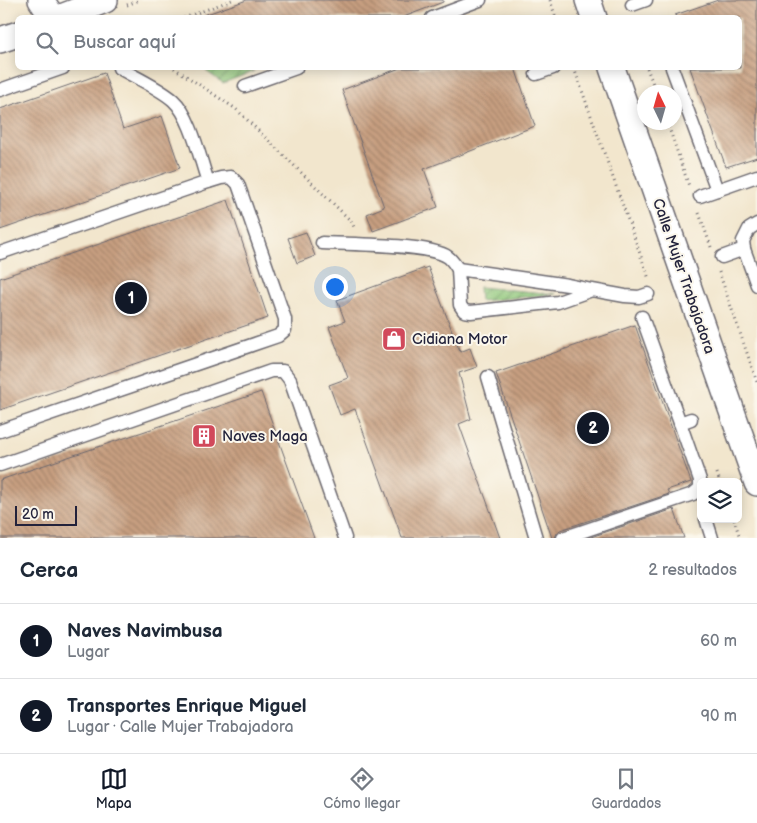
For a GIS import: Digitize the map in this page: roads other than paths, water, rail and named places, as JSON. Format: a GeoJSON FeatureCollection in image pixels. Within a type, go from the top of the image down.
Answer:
{"type":"FeatureCollection","features":[{"type":"Feature","properties":{"kind":"street"},"geometry":{"type":"LineString","coordinates":[[41,0],[51,15]]}},
{"type":"Feature","properties":{"kind":"street"},"geometry":{"type":"LineString","coordinates":[[67,15],[106,0]]}},
{"type":"Feature","properties":{"kind":"street"},"geometry":{"type":"LineString","coordinates":[[588,0],[593,15]]}},
{"type":"Feature","properties":{"kind":"street"},"geometry":{"type":"LineString","coordinates":[[0,40],[15,35]]}},
{"type":"Feature","properties":{"kind":"street","name":"Calle Mujer Trabajadora"},"geometry":{"type":"LineString","coordinates":[[613,70],[757,484]]}},
{"type":"Feature","properties":{"kind":"lane"},"geometry":{"type":"LineString","coordinates":[[440,15],[480,0]]}},
{"type":"Feature","properties":{"kind":"lane"},"geometry":{"type":"LineString","coordinates":[[632,5],[646,0]]}},
{"type":"Feature","properties":{"kind":"lane"},"geometry":{"type":"LineString","coordinates":[[0,90],[57,70]]}},
{"type":"Feature","properties":{"kind":"lane"},"geometry":{"type":"LineString","coordinates":[[122,70],[172,100],[180,108],[187,119],[208,182]]}},
{"type":"Feature","properties":{"kind":"lane"},"geometry":{"type":"LineString","coordinates":[[245,86],[290,70]]}},
{"type":"Feature","properties":{"kind":"lane"},"geometry":{"type":"LineString","coordinates":[[536,74],[548,70]]}},
{"type":"Feature","properties":{"kind":"lane"},"geometry":{"type":"LineString","coordinates":[[673,70],[717,190]]}},
{"type":"Feature","properties":{"kind":"lane"},"geometry":{"type":"LineString","coordinates":[[700,196],[757,176]]}},
{"type":"Feature","properties":{"kind":"lane"},"geometry":{"type":"LineString","coordinates":[[0,253],[208,182],[231,177],[238,184],[285,319],[285,330],[278,336],[0,431]]}},
{"type":"Feature","properties":{"kind":"lane"},"geometry":{"type":"LineString","coordinates":[[757,224],[749,229],[742,241],[757,285]]}},
{"type":"Feature","properties":{"kind":"lane"},"geometry":{"type":"LineString","coordinates":[[322,243],[402,247],[438,252],[449,258],[458,269],[460,305],[464,311],[471,312],[558,302],[592,290]]}},
{"type":"Feature","properties":{"kind":"lane"},"geometry":{"type":"LineString","coordinates":[[722,257],[744,249]]}},
{"type":"Feature","properties":{"kind":"lane"},"geometry":{"type":"LineString","coordinates":[[458,269],[568,284],[625,296],[639,297],[649,289]]}},
{"type":"Feature","properties":{"kind":"lane"},"geometry":{"type":"LineString","coordinates":[[563,538],[693,494],[700,488],[700,480],[685,421],[642,317]]}},
{"type":"Feature","properties":{"kind":"lane"},"geometry":{"type":"LineString","coordinates":[[0,465],[271,371],[283,371],[290,380],[345,538]]}},
{"type":"Feature","properties":{"kind":"lane"},"geometry":{"type":"LineString","coordinates":[[488,377],[536,538]]}},
{"type":"Feature","properties":{"kind":"lane"},"geometry":{"type":"LineString","coordinates":[[707,523],[712,538]]}},
{"type":"Feature","properties":{"kind":"place","name":"Naves Navimbusa"},"geometry":{"type":"Point","coordinates":[131,298]}},
{"type":"Feature","properties":{"kind":"place","name":"Cidiana Motor"},"geometry":{"type":"Point","coordinates":[394,339]}},
{"type":"Feature","properties":{"kind":"place","name":"Transportes Enrique Miguel"},"geometry":{"type":"Point","coordinates":[593,428]}},
{"type":"Feature","properties":{"kind":"place","name":"Naves Maga"},"geometry":{"type":"Point","coordinates":[204,436]}}]}
